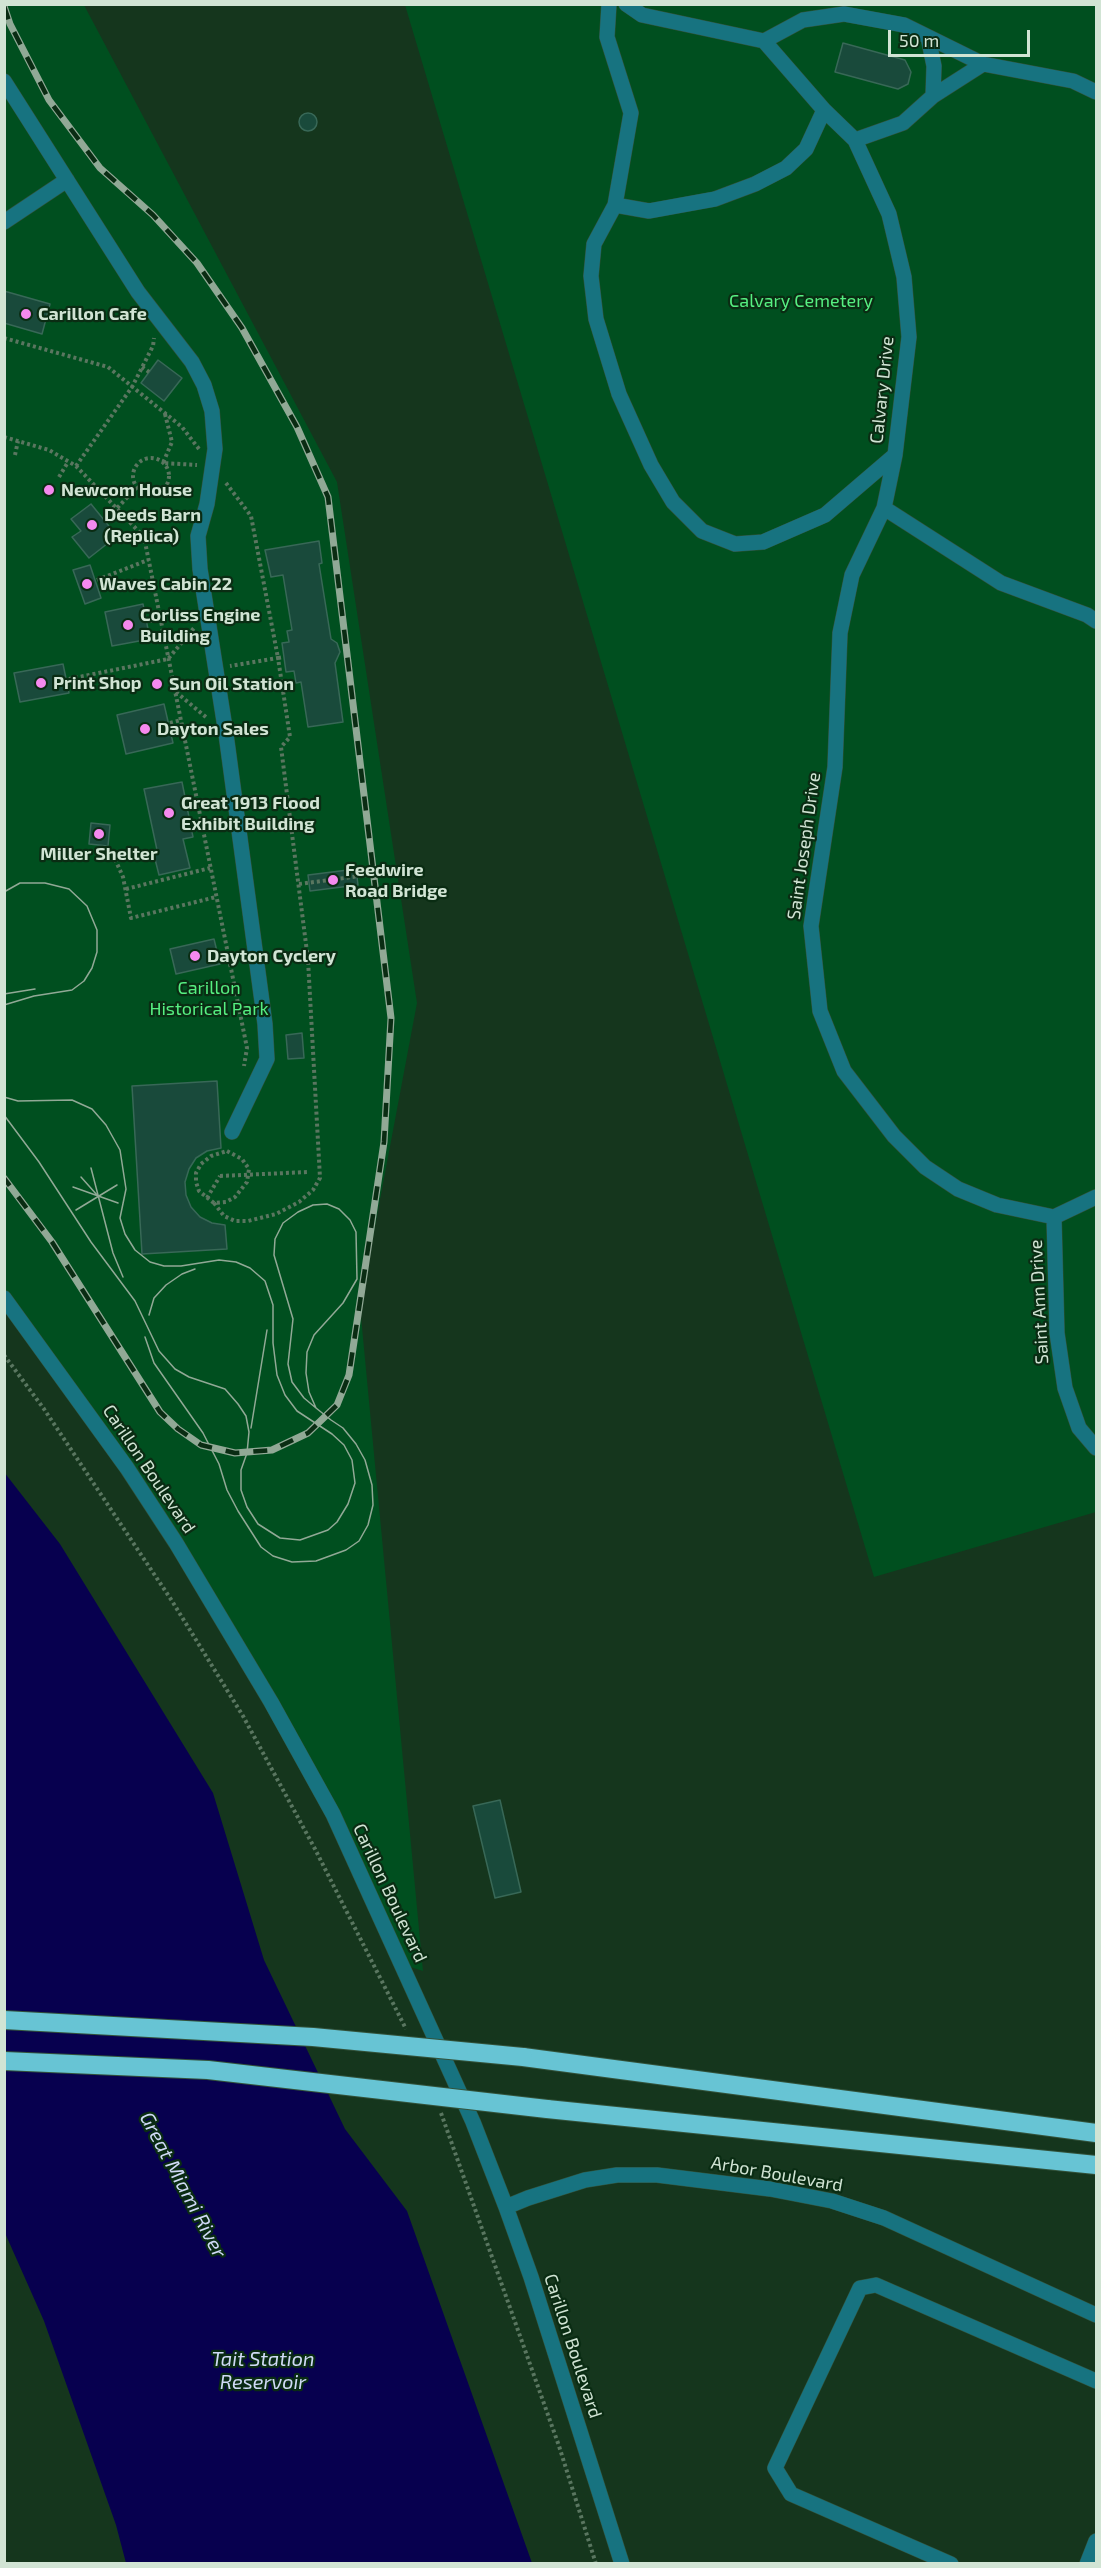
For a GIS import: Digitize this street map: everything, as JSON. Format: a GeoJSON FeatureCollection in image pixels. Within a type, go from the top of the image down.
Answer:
{"type":"FeatureCollection","features":[{"type":"Feature","properties":{"kind":"highway"},"geometry":{"type":"LineString","coordinates":[[4,2020],[313,2037],[523,2057],[1096,2133]]}},
{"type":"Feature","properties":{"kind":"highway"},"geometry":{"type":"LineString","coordinates":[[4,2061],[208,2070],[547,2109],[1096,2165]]}},
{"type":"Feature","properties":{"kind":"street"},"geometry":{"type":"LineString","coordinates":[[609,4],[607,37],[631,113],[615,205],[594,244],[591,276],[596,319],[619,394],[651,465],[673,502],[702,531],[735,544],[763,542],[825,515],[895,455]]}},
{"type":"Feature","properties":{"kind":"street"},"geometry":{"type":"LineString","coordinates":[[626,4],[642,15],[764,41],[803,20],[844,14],[904,25],[983,64],[1074,81],[1096,92]]}},
{"type":"Feature","properties":{"kind":"street"},"geometry":{"type":"LineString","coordinates":[[928,37],[934,66],[933,96]]}},
{"type":"Feature","properties":{"kind":"street","name":"Calvary Drive"},"geometry":{"type":"LineString","coordinates":[[764,41],[824,110],[855,140],[888,214],[904,277],[909,337],[895,455],[884,508]]}},
{"type":"Feature","properties":{"kind":"street"},"geometry":{"type":"LineString","coordinates":[[855,140],[903,123],[933,96],[983,64]]}},
{"type":"Feature","properties":{"kind":"street"},"geometry":{"type":"LineString","coordinates":[[4,81],[138,292],[192,362],[204,385],[212,411],[215,449],[207,504],[198,536],[206,613],[226,734],[265,1024],[267,1059],[232,1132]]}},
{"type":"Feature","properties":{"kind":"street"},"geometry":{"type":"LineString","coordinates":[[615,205],[649,211],[715,199],[755,184],[786,168],[806,149],[824,110]]}},
{"type":"Feature","properties":{"kind":"street"},"geometry":{"type":"LineString","coordinates":[[4,222],[67,180]]}},
{"type":"Feature","properties":{"kind":"street"},"geometry":{"type":"LineString","coordinates":[[884,508],[1001,583],[1093,613]]}},
{"type":"Feature","properties":{"kind":"street","name":"Saint Joseph Drive"},"geometry":{"type":"LineString","coordinates":[[884,508],[852,575],[840,633],[835,767],[811,926],[820,1011],[844,1071],[894,1136],[925,1167],[958,1189],[997,1204],[1054,1217]]}},
{"type":"Feature","properties":{"kind":"street"},"geometry":{"type":"LineString","coordinates":[[1054,1217],[1096,1197]]}},
{"type":"Feature","properties":{"kind":"street","name":"Saint Ann Drive"},"geometry":{"type":"LineString","coordinates":[[1054,1217],[1056,1333],[1065,1388],[1079,1428],[1096,1448]]}},
{"type":"Feature","properties":{"kind":"street","name":"Carillon Boulevard"},"geometry":{"type":"LineString","coordinates":[[4,1298],[133,1478],[203,1586],[277,1712],[333,1814],[473,2122],[506,2207],[531,2277],[622,2564]]}},
{"type":"Feature","properties":{"kind":"street","name":"Arbor Boulevard"},"geometry":{"type":"LineString","coordinates":[[506,2207],[585,2180],[617,2175],[657,2175],[770,2189],[832,2201],[884,2218],[1096,2315]]}},
{"type":"Feature","properties":{"kind":"street"},"geometry":{"type":"LineString","coordinates":[[951,2564],[791,2494],[775,2468],[860,2288],[876,2285],[1096,2381]]}},
{"type":"Feature","properties":{"kind":"street"},"geometry":{"type":"LineString","coordinates":[[1087,2564],[1096,2541]]}},
{"type":"Feature","properties":{"kind":"path"},"geometry":{"type":"LineString","coordinates":[[76,466],[132,387],[153,346],[157,317]]}},
{"type":"Feature","properties":{"kind":"path"},"geometry":{"type":"LineString","coordinates":[[4,338],[108,367],[182,427],[251,516],[278,658],[290,737],[281,747],[308,960],[320,1178],[313,1190],[299,1203],[276,1214],[248,1221],[235,1221],[224,1216],[200,1191],[195,1182],[196,1173],[201,1164],[211,1156],[226,1151],[242,1159],[249,1169],[247,1182],[235,1197],[226,1202],[214,1203]]}},
{"type":"Feature","properties":{"kind":"path"},"geometry":{"type":"LineString","coordinates":[[142,367],[149,372]]}},
{"type":"Feature","properties":{"kind":"path"},"geometry":{"type":"LineString","coordinates":[[163,462],[172,442],[164,413]]}},
{"type":"Feature","properties":{"kind":"path"},"geometry":{"type":"LineString","coordinates":[[4,437],[49,450],[76,466],[144,537],[247,1048],[244,1068]]}},
{"type":"Feature","properties":{"kind":"path"},"geometry":{"type":"LineString","coordinates":[[15,455],[18,441]]}},
{"type":"Feature","properties":{"kind":"path"},"geometry":{"type":"LineString","coordinates":[[163,462],[169,473],[164,490],[147,495],[136,488],[132,477],[140,461],[152,458],[163,462],[213,466]]}},
{"type":"Feature","properties":{"kind":"path"},"geometry":{"type":"LineString","coordinates":[[59,477],[69,462]]}},
{"type":"Feature","properties":{"kind":"path"},"geometry":{"type":"LineString","coordinates":[[105,520],[136,488]]}},
{"type":"Feature","properties":{"kind":"path"},"geometry":{"type":"LineString","coordinates":[[97,580],[148,560]]}},
{"type":"Feature","properties":{"kind":"path"},"geometry":{"type":"LineString","coordinates":[[69,679],[168,659],[206,613]]}},
{"type":"Feature","properties":{"kind":"path"},"geometry":{"type":"LineString","coordinates":[[149,621],[160,619]]}},
{"type":"Feature","properties":{"kind":"path"},"geometry":{"type":"LineString","coordinates":[[239,665],[284,657]]}},
{"type":"Feature","properties":{"kind":"path"},"geometry":{"type":"LineString","coordinates":[[175,691],[226,734]]}},
{"type":"Feature","properties":{"kind":"path"},"geometry":{"type":"LineString","coordinates":[[170,723],[181,720]]}},
{"type":"Feature","properties":{"kind":"path"},"geometry":{"type":"LineString","coordinates":[[187,792],[195,791]]}},
{"type":"Feature","properties":{"kind":"path"},"geometry":{"type":"LineString","coordinates":[[99,851],[115,859],[123,876],[132,918],[216,897]]}},
{"type":"Feature","properties":{"kind":"path"},"geometry":{"type":"LineString","coordinates":[[126,889],[210,868]]}},
{"type":"Feature","properties":{"kind":"path"},"geometry":{"type":"LineString","coordinates":[[299,884],[375,874]]}},
{"type":"Feature","properties":{"kind":"path"},"geometry":{"type":"LineString","coordinates":[[220,952],[227,950]]}},
{"type":"Feature","properties":{"kind":"path"},"geometry":{"type":"LineString","coordinates":[[226,1151],[232,1132]]}},
{"type":"Feature","properties":{"kind":"path"},"geometry":{"type":"LineString","coordinates":[[207,1199],[220,1176],[308,1172]]}},
{"type":"Feature","properties":{"kind":"path"},"geometry":{"type":"LineString","coordinates":[[4,1355],[44,1409],[172,1601],[243,1716],[315,1849],[409,2034]]}},
{"type":"Feature","properties":{"kind":"path"},"geometry":{"type":"LineString","coordinates":[[439,2107],[555,2435],[596,2564]]}},
{"type":"Feature","properties":{"kind":"green space","name":"Carillon Historical Park"},"geometry":{"type":"Polygon","coordinates":[[[5,5],[84,5],[337,482],[417,1003],[360,1306],[423,1971],[401,1964],[333,1814],[208,1595],[5,1298],[5,5]]]}},
{"type":"Feature","properties":{"kind":"green space","name":"Calvary Cemetery"},"geometry":{"type":"Polygon","coordinates":[[[405,5],[1096,5],[1096,1512],[874,1577],[405,5]]]}},
{"type":"Feature","properties":{"kind":"water","name":"Tait Station Reservoir"},"geometry":{"type":"Polygon","coordinates":[[[4,1472],[60,1544],[213,1793],[264,1960],[345,2129],[407,2211],[532,2563],[126,2563],[116,2525],[44,2321],[5,2233],[4,1472]]]}},
{"type":"Feature","properties":{"kind":"building"},"geometry":{"type":"Polygon","coordinates":[[[843,43],[905,60],[911,72],[908,84],[898,89],[835,72],[843,43]]]}},
{"type":"Feature","properties":{"kind":"building"},"geometry":{"type":"Polygon","coordinates":[[[308,113],[314,116],[317,122],[314,128],[308,131],[302,128],[299,122],[302,116],[308,113]]]}},
{"type":"Feature","properties":{"kind":"building","name":"Carillon Cafe"},"geometry":{"type":"Polygon","coordinates":[[[4,291],[50,304],[42,334],[4,323],[4,291]]]}},
{"type":"Feature","properties":{"kind":"building"},"geometry":{"type":"Polygon","coordinates":[[[158,360],[182,378],[164,401],[141,383],[158,360]]]}},
{"type":"Feature","properties":{"kind":"building","name":"Deeds Barn (Replica)"},"geometry":{"type":"Polygon","coordinates":[[[91,504],[117,536],[89,558],[72,537],[81,531],[71,519],[91,504]]]}},
{"type":"Feature","properties":{"kind":"building"},"geometry":{"type":"Polygon","coordinates":[[[319,541],[322,563],[319,564],[331,639],[337,643],[340,652],[335,663],[343,722],[308,727],[301,682],[296,683],[294,671],[286,672],[282,643],[289,642],[287,631],[292,630],[283,575],[271,577],[265,550],[319,541]]]}},
{"type":"Feature","properties":{"kind":"building","name":"Waves Cabin 22"},"geometry":{"type":"Polygon","coordinates":[[[90,565],[101,598],[85,604],[73,570],[90,565]]]}},
{"type":"Feature","properties":{"kind":"building","name":"Corliss Engine Building"},"geometry":{"type":"Polygon","coordinates":[[[143,604],[150,639],[112,646],[105,612],[143,604]]]}},
{"type":"Feature","properties":{"kind":"building","name":"Print Shop"},"geometry":{"type":"Polygon","coordinates":[[[63,664],[69,693],[20,702],[14,673],[63,664]]]}},
{"type":"Feature","properties":{"kind":"building","name":"Dayton Sales"},"geometry":{"type":"Polygon","coordinates":[[[164,704],[173,743],[126,754],[117,715],[164,704]]]}},
{"type":"Feature","properties":{"kind":"building","name":"Great 1913 Flood Exhibit Building"},"geometry":{"type":"Polygon","coordinates":[[[182,782],[193,837],[183,839],[190,868],[159,875],[153,851],[157,850],[144,789],[182,782]]]}},
{"type":"Feature","properties":{"kind":"building","name":"Miller Shelter"},"geometry":{"type":"Polygon","coordinates":[[[91,823],[110,825],[108,846],[89,844],[91,823]]]}},
{"type":"Feature","properties":{"kind":"building","name":"Feedwire Road Bridge"},"geometry":{"type":"Polygon","coordinates":[[[356,869],[358,885],[310,891],[308,875],[356,869]]]}},
{"type":"Feature","properties":{"kind":"building","name":"Dayton Cyclery"},"geometry":{"type":"Polygon","coordinates":[[[214,939],[220,964],[176,974],[170,949],[214,939]]]}},
{"type":"Feature","properties":{"kind":"building"},"geometry":{"type":"Polygon","coordinates":[[[302,1033],[304,1058],[288,1059],[286,1035],[302,1033]]]}},
{"type":"Feature","properties":{"kind":"building"},"geometry":{"type":"Polygon","coordinates":[[[217,1081],[221,1148],[207,1151],[196,1158],[185,1182],[186,1195],[191,1207],[200,1217],[212,1223],[225,1225],[227,1249],[142,1254],[132,1086],[217,1081]]]}},
{"type":"Feature","properties":{"kind":"building"},"geometry":{"type":"Polygon","coordinates":[[[500,1800],[521,1892],[495,1898],[473,1806],[500,1800]]]}},
{"type":"Feature","properties":{"kind":"tram line"},"geometry":{"type":"LineString","coordinates":[[4,892],[20,883],[45,883],[69,889],[87,906],[97,930],[97,952],[92,968],[84,981],[72,990],[34,996],[4,1005]]}},
{"type":"Feature","properties":{"kind":"tram line"},"geometry":{"type":"LineString","coordinates":[[4,994],[35,989]]}},
{"type":"Feature","properties":{"kind":"tram line"},"geometry":{"type":"LineString","coordinates":[[4,1097],[18,1101],[72,1100],[92,1109],[106,1125],[120,1150],[126,1189],[120,1218],[125,1234],[135,1250],[150,1262],[164,1266],[181,1266],[219,1260],[236,1262],[250,1268],[265,1281],[273,1305],[273,1343],[277,1375],[285,1395],[297,1411],[332,1434],[344,1445],[352,1460],[355,1483],[348,1504],[337,1522],[328,1530],[300,1540],[280,1538],[258,1524],[247,1507],[241,1490],[241,1470],[247,1453],[249,1432],[246,1416],[225,1389],[189,1377],[175,1369],[159,1351],[135,1301],[91,1242],[39,1162],[4,1115]]}},
{"type":"Feature","properties":{"kind":"tram line"},"geometry":{"type":"LineString","coordinates":[[91,1168],[113,1253],[123,1277]]}},
{"type":"Feature","properties":{"kind":"tram line"},"geometry":{"type":"LineString","coordinates":[[81,1177],[97,1195]]}},
{"type":"Feature","properties":{"kind":"tram line"},"geometry":{"type":"LineString","coordinates":[[76,1210],[117,1185]]}},
{"type":"Feature","properties":{"kind":"tram line"},"geometry":{"type":"LineString","coordinates":[[73,1187],[118,1203]]}},
{"type":"Feature","properties":{"kind":"tram line"},"geometry":{"type":"LineString","coordinates":[[145,1337],[154,1363],[203,1433],[219,1464],[227,1490],[261,1547],[273,1556],[292,1562],[316,1561],[346,1550],[359,1541],[368,1525],[373,1505],[372,1485],[365,1460],[343,1428],[331,1420],[316,1408],[304,1398],[292,1382],[288,1364],[293,1319],[274,1255],[275,1239],[283,1223],[313,1205],[327,1204],[339,1209],[350,1220],[356,1232],[357,1279],[343,1303],[314,1335],[307,1352],[306,1373],[309,1392],[316,1408]]}},
{"type":"Feature","properties":{"kind":"tram line"},"geometry":{"type":"LineString","coordinates":[[149,1315],[154,1298],[166,1285],[182,1274],[195,1269]]}},
{"type":"Feature","properties":{"kind":"tram line"},"geometry":{"type":"LineString","coordinates":[[251,1428],[267,1330]]}},
{"type":"Feature","properties":{"kind":"railway"},"geometry":{"type":"LineString","coordinates":[[4,6],[10,24],[49,100],[100,168],[153,215],[197,263],[242,328],[297,427],[328,497],[391,1018],[384,1142],[349,1375],[337,1405],[308,1433],[272,1450],[235,1453],[201,1445],[178,1429],[160,1412],[52,1242],[4,1178]]}},
{"type":"Feature","properties":{"kind":"place","name":"Carillon Cafe"},"geometry":{"type":"Point","coordinates":[26,314]}},
{"type":"Feature","properties":{"kind":"place","name":"Newcom House"},"geometry":{"type":"Point","coordinates":[49,490]}},
{"type":"Feature","properties":{"kind":"place","name":"Deeds Barn (Replica)"},"geometry":{"type":"Point","coordinates":[92,525]}},
{"type":"Feature","properties":{"kind":"place","name":"Waves Cabin 22"},"geometry":{"type":"Point","coordinates":[87,584]}},
{"type":"Feature","properties":{"kind":"place","name":"Corliss Engine Building"},"geometry":{"type":"Point","coordinates":[128,625]}},
{"type":"Feature","properties":{"kind":"place","name":"Print Shop"},"geometry":{"type":"Point","coordinates":[41,683]}},
{"type":"Feature","properties":{"kind":"place","name":"Sun Oil Station"},"geometry":{"type":"Point","coordinates":[157,684]}},
{"type":"Feature","properties":{"kind":"place","name":"Dayton Sales"},"geometry":{"type":"Point","coordinates":[145,729]}},
{"type":"Feature","properties":{"kind":"place","name":"Great 1913 Flood Exhibit Building"},"geometry":{"type":"Point","coordinates":[169,813]}},
{"type":"Feature","properties":{"kind":"place","name":"Miller Shelter"},"geometry":{"type":"Point","coordinates":[99,834]}},
{"type":"Feature","properties":{"kind":"place","name":"Feedwire Road Bridge"},"geometry":{"type":"Point","coordinates":[333,880]}},
{"type":"Feature","properties":{"kind":"place","name":"Dayton Cyclery"},"geometry":{"type":"Point","coordinates":[195,956]}},
{"type":"Feature","properties":{"kind":"water label","name":"Great Miami River"},"geometry":{"type":"Point","coordinates":[183,2185]}}]}
